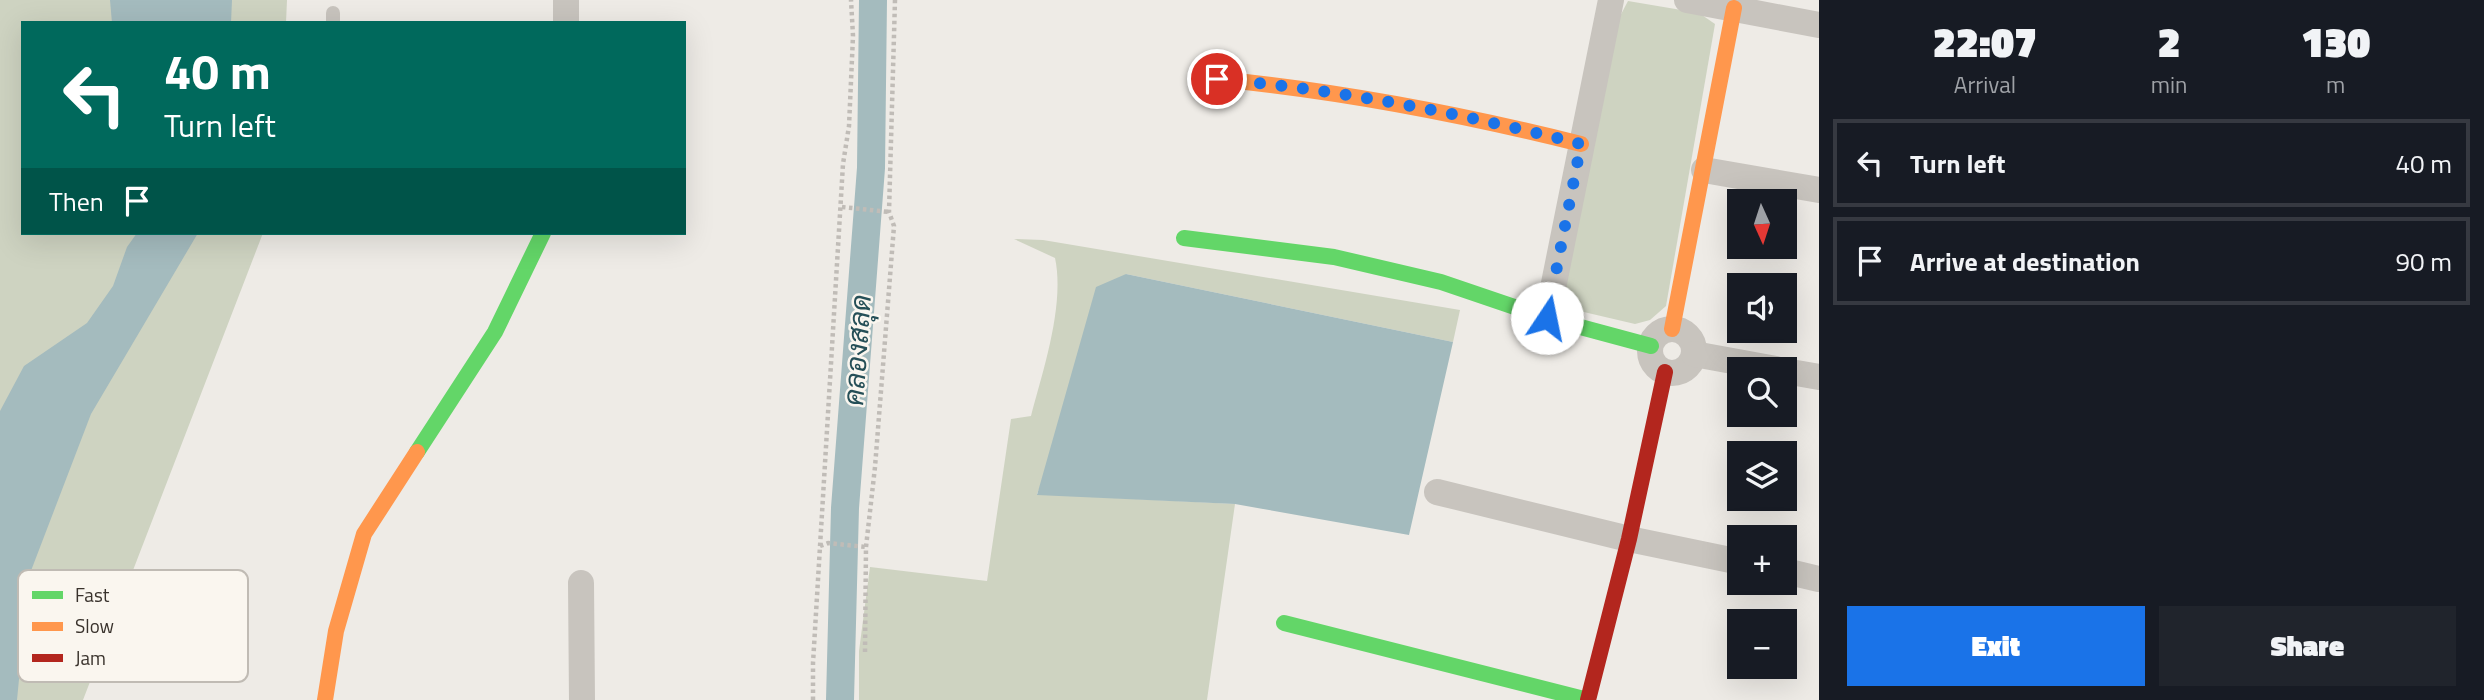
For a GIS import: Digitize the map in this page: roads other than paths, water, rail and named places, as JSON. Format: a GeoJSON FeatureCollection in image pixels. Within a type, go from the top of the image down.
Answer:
{"type":"FeatureCollection","features":[{"type":"Feature","properties":{"kind":"street"},"geometry":{"type":"LineString","coordinates":[[566,0],[566,21]]}},
{"type":"Feature","properties":{"kind":"street"},"geometry":{"type":"LineString","coordinates":[[1547,318],[1611,0]]}},
{"type":"Feature","properties":{"kind":"street"},"geometry":{"type":"LineString","coordinates":[[1687,0],[1819,25]]}},
{"type":"Feature","properties":{"kind":"street"},"geometry":{"type":"LineString","coordinates":[[1184,237],[1334,257],[1441,282],[1547,318],[1661,337],[1684,332],[1694,348],[1694,354],[1689,366],[1678,372],[1665,372],[1655,364],[1650,352],[1661,337],[1704,170],[1734,8]]}},
{"type":"Feature","properties":{"kind":"street"},"geometry":{"type":"LineString","coordinates":[[1217,79],[1284,85],[1362,98],[1539,133],[1581,144]]}},
{"type":"Feature","properties":{"kind":"street"},"geometry":{"type":"LineString","coordinates":[[1704,170],[1819,190]]}},
{"type":"Feature","properties":{"kind":"street"},"geometry":{"type":"LineString","coordinates":[[325,700],[336,631],[365,534],[495,332],[542,235]]}},
{"type":"Feature","properties":{"kind":"street"},"geometry":{"type":"LineString","coordinates":[[1694,354],[1727,360]]}},
{"type":"Feature","properties":{"kind":"street"},"geometry":{"type":"LineString","coordinates":[[1284,623],[1588,700],[1629,538],[1665,372]]}},
{"type":"Feature","properties":{"kind":"street"},"geometry":{"type":"LineString","coordinates":[[1797,373],[1819,377]]}},
{"type":"Feature","properties":{"kind":"street"},"geometry":{"type":"LineString","coordinates":[[1437,492],[1727,559]]}},
{"type":"Feature","properties":{"kind":"street"},"geometry":{"type":"LineString","coordinates":[[1797,574],[1819,579]]}},
{"type":"Feature","properties":{"kind":"street"},"geometry":{"type":"LineString","coordinates":[[581,583],[582,700]]}},
{"type":"Feature","properties":{"kind":"water"},"geometry":{"type":"Polygon","coordinates":[[[110,0],[232,0],[231,21],[112,21],[110,0]]]}},
{"type":"Feature","properties":{"kind":"water"},"geometry":{"type":"Polygon","coordinates":[[[136,235],[197,235],[91,414],[31,570],[18,570],[17,700],[0,700],[0,411],[24,366],[87,323],[113,286],[127,247],[136,235]]]}},
{"type":"Feature","properties":{"kind":"water"},"geometry":{"type":"Polygon","coordinates":[[[1126,274],[1453,342],[1409,535],[1235,504],[1037,495],[1096,287],[1126,274]]]}},
{"type":"Feature","properties":{"kind":"waterway","name":"คลองสลุด"},"geometry":{"type":"LineString","coordinates":[[840,700],[845,508],[871,168],[873,0]]}}]}
